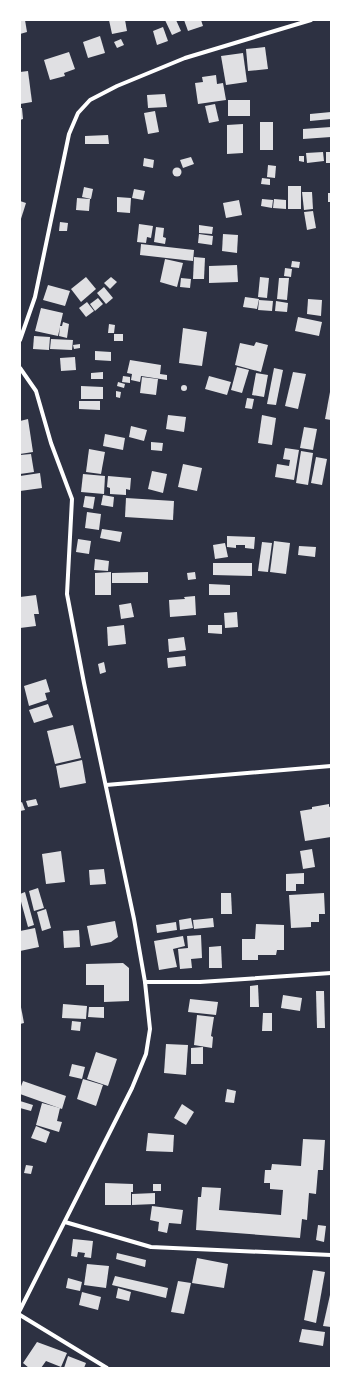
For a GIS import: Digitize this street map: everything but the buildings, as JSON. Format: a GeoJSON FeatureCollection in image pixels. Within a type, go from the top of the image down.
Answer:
{"type":"FeatureCollection","features":[{"type":"Feature","properties":{"kind":"street"},"geometry":{"type":"LineString","coordinates":[[20,340],[35,297],[69,134],[78,114],[90,100],[117,86],[185,58],[311,20]]}},
{"type":"Feature","properties":{"kind":"street"},"geometry":{"type":"LineString","coordinates":[[20,368],[36,391],[51,443],[72,499],[68,594],[134,919],[145,982],[150,1029],[146,1054],[132,1088],[20,1310]]}},
{"type":"Feature","properties":{"kind":"street"},"geometry":{"type":"LineString","coordinates":[[106,785],[331,766]]}},
{"type":"Feature","properties":{"kind":"street"},"geometry":{"type":"LineString","coordinates":[[145,982],[200,982],[331,973]]}},
{"type":"Feature","properties":{"kind":"street"},"geometry":{"type":"LineString","coordinates":[[65,1222],[151,1247],[331,1255]]}},
{"type":"Feature","properties":{"kind":"street"},"geometry":{"type":"LineString","coordinates":[[20,1315],[108,1368]]}}]}
